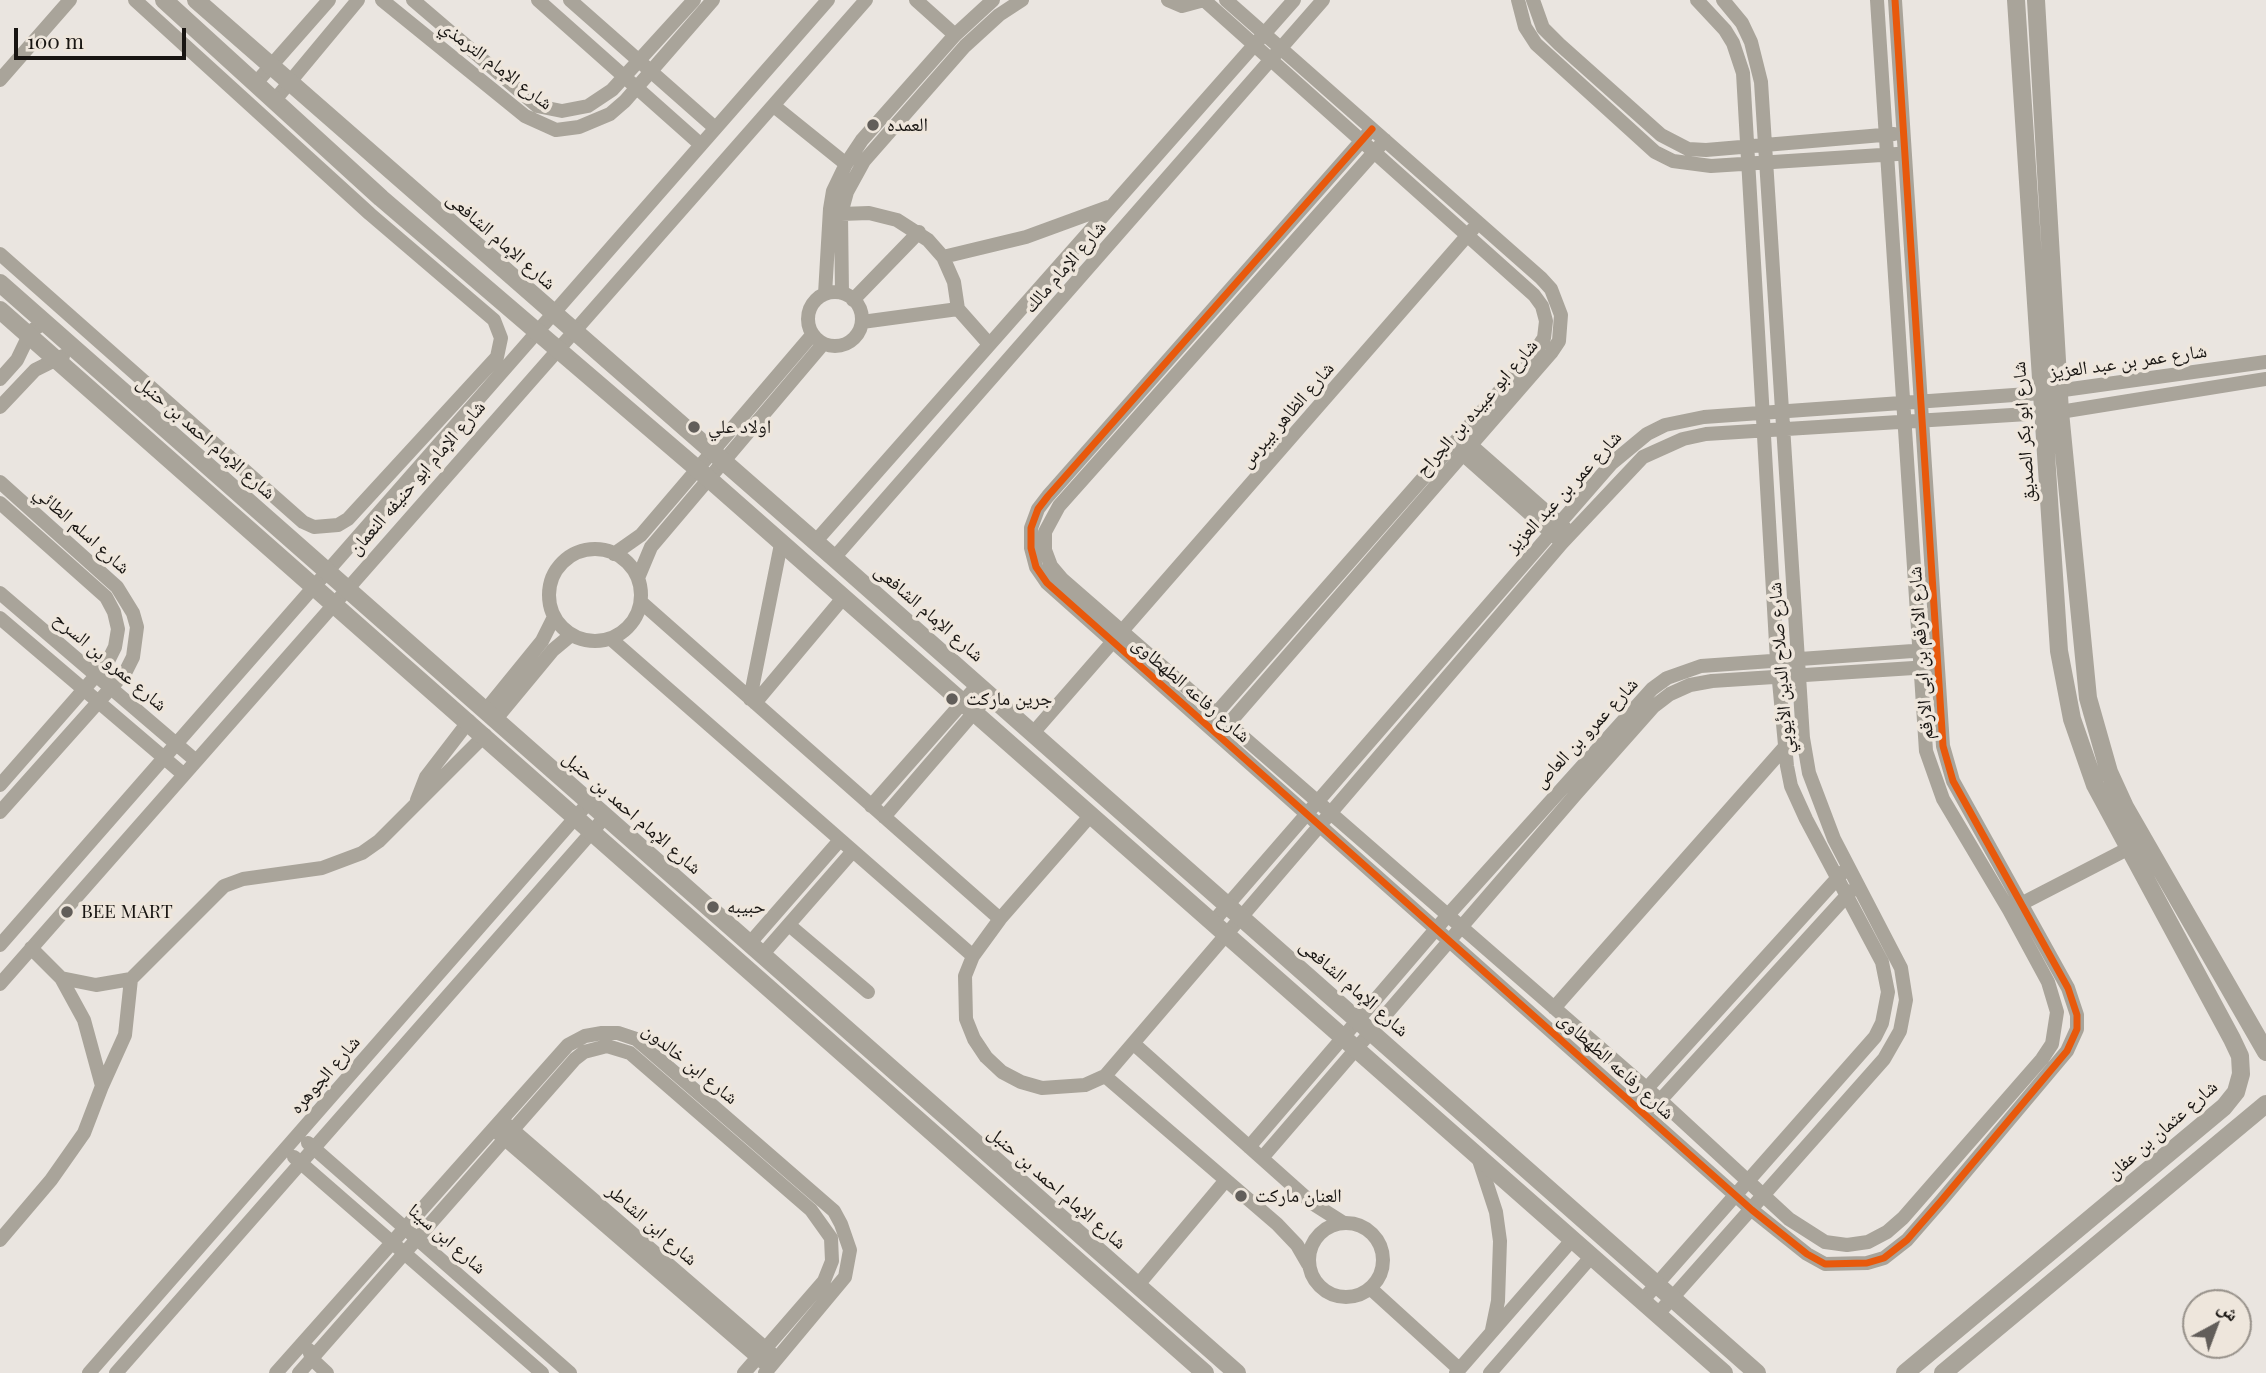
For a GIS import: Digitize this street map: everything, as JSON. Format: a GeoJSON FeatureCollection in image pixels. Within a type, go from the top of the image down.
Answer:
{"type":"FeatureCollection","features":[{"type":"Feature","properties":{"kind":"street"},"geometry":{"type":"LineString","coordinates":[[0,80],[70,0]]}},
{"type":"Feature","properties":{"kind":"street"},"geometry":{"type":"LineString","coordinates":[[0,254],[303,522],[326,528],[348,519],[497,357],[501,338],[494,320],[369,214],[135,0]]}},
{"type":"Feature","properties":{"kind":"street"},"geometry":{"type":"LineString","coordinates":[[164,0],[403,217],[702,473],[1724,1373]]}},
{"type":"Feature","properties":{"kind":"street","name":"شارع الإمام الشافعى"},"geometry":{"type":"LineString","coordinates":[[195,0],[717,455],[1757,1373]]}},
{"type":"Feature","properties":{"kind":"street"},"geometry":{"type":"LineString","coordinates":[[255,84],[329,0]]}},
{"type":"Feature","properties":{"kind":"street"},"geometry":{"type":"LineString","coordinates":[[274,101],[358,0]]}},
{"type":"Feature","properties":{"kind":"street","name":"شارع الإمام الترمذي"},"geometry":{"type":"LineString","coordinates":[[382,0],[541,125],[556,130],[594,122],[610,114],[651,72],[713,0]]}},
{"type":"Feature","properties":{"kind":"street","name":"شارع الإمام الترمذي"},"geometry":{"type":"LineString","coordinates":[[413,0],[537,106],[562,111],[589,106],[625,78],[694,0]]}},
{"type":"Feature","properties":{"kind":"street"},"geometry":{"type":"LineString","coordinates":[[538,0],[700,144]]}},
{"type":"Feature","properties":{"kind":"street"},"geometry":{"type":"LineString","coordinates":[[569,0],[714,127]]}},
{"type":"Feature","properties":{"kind":"street","name":"شارع الإمام ابو حنيفه النعمان"},"geometry":{"type":"LineString","coordinates":[[0,945],[828,0]]}},
{"type":"Feature","properties":{"kind":"street","name":"شارع الإمام ابو حنيفه النعمان"},"geometry":{"type":"LineString","coordinates":[[0,984],[345,588],[866,0]]}},
{"type":"Feature","properties":{"kind":"street"},"geometry":{"type":"LineString","coordinates":[[916,0],[955,36]]}},
{"type":"Feature","properties":{"kind":"street"},"geometry":{"type":"LineString","coordinates":[[825,294],[830,209],[833,191],[846,164],[862,140],[955,36],[993,0]]}},
{"type":"Feature","properties":{"kind":"street"},"geometry":{"type":"LineString","coordinates":[[847,296],[841,214],[847,192],[863,161],[965,47],[999,15],[1022,0]]}},
{"type":"Feature","properties":{"kind":"street"},"geometry":{"type":"LineString","coordinates":[[1168,0],[1190,6],[1204,0],[1259,40]]}},
{"type":"Feature","properties":{"kind":"street"},"geometry":{"type":"LineString","coordinates":[[1226,0],[1259,40]]}},
{"type":"Feature","properties":{"kind":"street","name":"شارع الإمام مالك"},"geometry":{"type":"LineString","coordinates":[[815,542],[1294,0]]}},
{"type":"Feature","properties":{"kind":"street","name":"شارع الإمام مالك"},"geometry":{"type":"LineString","coordinates":[[834,558],[1323,0]]}},
{"type":"Feature","properties":{"kind":"street"},"geometry":{"type":"LineString","coordinates":[[1518,0],[1525,27],[1536,44],[1655,152],[1692,165],[1903,153]]}},
{"type":"Feature","properties":{"kind":"street"},"geometry":{"type":"LineString","coordinates":[[1533,0],[1543,28],[1673,144],[1706,150],[1902,133]]}},
{"type":"Feature","properties":{"kind":"street","name":"شارع صلاح الدين الأيوبي"},"geometry":{"type":"LineString","coordinates":[[1642,1300],[1875,1037],[1887,1008],[1886,976],[1882,962],[1791,786],[1784,748],[1778,677],[1742,73],[1739,58],[1725,30],[1697,0]]}},
{"type":"Feature","properties":{"kind":"street","name":"شارع صلاح الدين الأيوبي"},"geometry":{"type":"LineString","coordinates":[[1657,1315],[1884,1059],[1902,1024],[1906,1000],[1901,968],[1819,807],[1809,773],[1803,738],[1800,659],[1758,62],[1742,23],[1723,0]]}},
{"type":"Feature","properties":{"kind":"street","name":"شارع الارقم بن ابى الارقم"},"geometry":{"type":"LineString","coordinates":[[1764,1196],[1806,1232],[1825,1242],[1847,1245],[1868,1242],[1887,1232],[2042,1059],[2057,1027],[2057,1012],[2051,990],[2009,910],[1943,799],[1933,775],[1922,725],[1877,0]]}},
{"type":"Feature","properties":{"kind":"street","name":"شارع الارقم بن ابى الارقم"},"geometry":{"type":"LineString","coordinates":[[1752,1209],[1807,1254],[1825,1264],[1842,1265],[1885,1258],[1908,1240],[2067,1051],[2077,1029],[2075,1001],[1963,799],[1947,764],[1937,666],[1895,0]]}},
{"type":"Feature","properties":{"kind":"street","name":"شارع ابو بكر الصديق"},"geometry":{"type":"LineString","coordinates":[[2016,0],[2051,392]]}},
{"type":"Feature","properties":{"kind":"street","name":"شارع ابو بكر الصديق"},"geometry":{"type":"LineString","coordinates":[[2036,0],[2059,651],[2072,719],[2095,785],[2137,844]]}},
{"type":"Feature","properties":{"kind":"street","name":"شارع ابو عبيده بن الجراح"},"geometry":{"type":"LineString","coordinates":[[1219,735],[1551,352],[1561,329],[1558,301],[1551,289],[1385,140],[1259,40]]}},
{"type":"Feature","properties":{"kind":"street"},"geometry":{"type":"LineString","coordinates":[[286,48],[292,60],[304,63]]}},
{"type":"Feature","properties":{"kind":"street","name":"شارع ابو عبيده بن الجراح"},"geometry":{"type":"LineString","coordinates":[[1206,724],[1536,350],[1544,338],[1546,321],[1542,306],[1534,295],[1362,141],[1276,54]]}},
{"type":"Feature","properties":{"kind":"street"},"geometry":{"type":"LineString","coordinates":[[774,106],[846,164]]}},
{"type":"Feature","properties":{"kind":"street","name":"شارع رفاعه الطهطاوى"},"geometry":{"type":"LineString","coordinates":[[1372,129],[1048,496],[1031,528],[1033,558],[1047,583],[1229,723],[1647,1089],[1764,1196]]}},
{"type":"Feature","properties":{"kind":"street","name":"شارع رفاعه الطهطاوى"},"geometry":{"type":"LineString","coordinates":[[1385,140],[1059,506],[1045,532],[1045,550],[1051,566],[1062,579],[1206,724],[1752,1209]]}},
{"type":"Feature","properties":{"kind":"street"},"geometry":{"type":"LineString","coordinates":[[369,214],[377,210],[382,198]]}},
{"type":"Feature","properties":{"kind":"street"},"geometry":{"type":"LineString","coordinates":[[943,257],[1026,237],[1113,205]]}},
{"type":"Feature","properties":{"kind":"street"},"geometry":{"type":"LineString","coordinates":[[841,214],[869,213],[887,217],[919,232],[943,257],[954,282],[958,309],[989,344]]}},
{"type":"Feature","properties":{"kind":"street"},"geometry":{"type":"LineString","coordinates":[[390,231],[391,223],[403,217]]}},
{"type":"Feature","properties":{"kind":"street","name":"شارع الظاهر بيبرس"},"geometry":{"type":"LineString","coordinates":[[1033,733],[1479,223]]}},
{"type":"Feature","properties":{"kind":"street"},"geometry":{"type":"LineString","coordinates":[[847,296],[919,232]]}},
{"type":"Feature","properties":{"kind":"street","name":"شارع الإمام احمد بن حنبل"},"geometry":{"type":"LineString","coordinates":[[0,283],[345,588],[488,722],[592,830],[1205,1373]]}},
{"type":"Feature","properties":{"kind":"street"},"geometry":{"type":"LineString","coordinates":[[825,294],[847,296],[860,309],[862,322],[852,341],[838,346],[818,340],[808,314],[814,302],[825,294]]}},
{"type":"Feature","properties":{"kind":"street"},"geometry":{"type":"LineString","coordinates":[[862,322],[958,309]]}},
{"type":"Feature","properties":{"kind":"street","name":"شارع الإمام احمد بن حنبل"},"geometry":{"type":"LineString","coordinates":[[0,310],[469,721],[488,722],[589,802],[1237,1373]]}},
{"type":"Feature","properties":{"kind":"street"},"geometry":{"type":"LineString","coordinates":[[0,379],[17,360],[34,327],[44,323]]}},
{"type":"Feature","properties":{"kind":"street"},"geometry":{"type":"LineString","coordinates":[[614,554],[640,535],[702,473],[818,340]]}},
{"type":"Feature","properties":{"kind":"street"},"geometry":{"type":"LineString","coordinates":[[0,408],[35,370],[64,355],[68,345]]}},
{"type":"Feature","properties":{"kind":"street"},"geometry":{"type":"LineString","coordinates":[[1178,348],[1191,359]]}},
{"type":"Feature","properties":{"kind":"street","name":"شارع عمر بن عبد العزيز"},"geometry":{"type":"LineString","coordinates":[[1105,1076],[1134,1044],[1219,929],[1331,813],[1561,533],[1612,463],[1647,434],[1684,421],[1781,411],[2051,392],[2266,362]]}},
{"type":"Feature","properties":{"kind":"street","name":"شارع عمر بن عبد العزيز"},"geometry":{"type":"LineString","coordinates":[[1235,911],[1317,800],[1561,533],[1643,457],[1684,439],[1763,430],[2052,413],[2266,379]]}},
{"type":"Feature","properties":{"kind":"street"},"geometry":{"type":"LineString","coordinates":[[1455,440],[1561,533]]}},
{"type":"Feature","properties":{"kind":"street"},"geometry":{"type":"LineString","coordinates":[[638,578],[628,564],[614,554],[586,550],[561,564],[549,589],[554,617],[571,635],[598,642],[611,639],[628,628],[640,602],[638,578],[651,547],[702,473]]}},
{"type":"Feature","properties":{"kind":"street","name":"شارع اسلم الطائي"},"geometry":{"type":"LineString","coordinates":[[0,482],[90,562],[127,599],[135,620],[136,643],[126,671],[0,812]]}},
{"type":"Feature","properties":{"kind":"street","name":"شارع اسلم الطائي"},"geometry":{"type":"LineString","coordinates":[[0,503],[106,597],[114,612],[118,629],[115,647],[97,676],[0,785]]}},
{"type":"Feature","properties":{"kind":"street"},"geometry":{"type":"LineString","coordinates":[[752,701],[781,544]]}},
{"type":"Feature","properties":{"kind":"street","name":"شارع عمرو بن السرح"},"geometry":{"type":"LineString","coordinates":[[0,594],[195,760]]}},
{"type":"Feature","properties":{"kind":"street"},"geometry":{"type":"LineString","coordinates":[[752,701],[843,598]]}},
{"type":"Feature","properties":{"kind":"street"},"geometry":{"type":"LineString","coordinates":[[640,602],[1000,919]]}},
{"type":"Feature","properties":{"kind":"street"},"geometry":{"type":"LineString","coordinates":[[488,722],[542,641],[554,617]]}},
{"type":"Feature","properties":{"kind":"street","name":"شارع عمرو بن السرح"},"geometry":{"type":"LineString","coordinates":[[0,618],[183,774]]}},
{"type":"Feature","properties":{"kind":"street"},"geometry":{"type":"LineString","coordinates":[[61,978],[96,985],[131,979],[224,886],[243,879],[342,862],[379,841],[553,650],[571,635]]}},
{"type":"Feature","properties":{"kind":"street"},"geometry":{"type":"LineString","coordinates":[[611,639],[973,956]]}},
{"type":"Feature","properties":{"kind":"street","name":"شارع عمرو بن العاص"},"geometry":{"type":"LineString","coordinates":[[1365,1026],[1448,915],[1652,689],[1683,671],[1701,666],[1936,650]]}},
{"type":"Feature","properties":{"kind":"street","name":"شارع عمرو بن العاص"},"geometry":{"type":"LineString","coordinates":[[1365,1026],[1450,940],[1653,708],[1670,694],[1690,685],[1712,681],[1937,666]]}},
{"type":"Feature","properties":{"kind":"street"},"geometry":{"type":"LineString","coordinates":[[871,806],[984,690]]}},
{"type":"Feature","properties":{"kind":"street"},"geometry":{"type":"LineString","coordinates":[[884,817],[968,708]]}},
{"type":"Feature","properties":{"kind":"street"},"geometry":{"type":"LineString","coordinates":[[416,801],[426,777],[469,721]]}},
{"type":"Feature","properties":{"kind":"street"},"geometry":{"type":"LineString","coordinates":[[1554,1008],[1784,748]]}},
{"type":"Feature","properties":{"kind":"street","name":"شارع الجوهره"},"geometry":{"type":"LineString","coordinates":[[89,1373],[589,802]]}},
{"type":"Feature","properties":{"kind":"street"},"geometry":{"type":"LineString","coordinates":[[1090,816],[1000,919],[973,956],[965,976],[966,1019],[974,1039],[1002,1072],[1042,1088],[1085,1085],[1105,1076],[1288,1234],[1308,1264],[1316,1282],[1332,1294],[1352,1296],[1370,1288],[1382,1268],[1380,1245],[1364,1227],[1342,1222],[1312,1203],[1134,1044]]}},
{"type":"Feature","properties":{"kind":"street","name":"شارع الجوهره"},"geometry":{"type":"LineString","coordinates":[[116,1373],[605,817]]}},
{"type":"Feature","properties":{"kind":"street"},"geometry":{"type":"LineString","coordinates":[[755,949],[840,839]]}},
{"type":"Feature","properties":{"kind":"street"},"geometry":{"type":"LineString","coordinates":[[2009,910],[2137,844],[2266,1052]]}},
{"type":"Feature","properties":{"kind":"street","name":"شارع عثمان بن عفان"},"geometry":{"type":"LineString","coordinates":[[1905,1373],[2224,1107],[2236,1093],[2241,1074],[2240,1056],[2137,844]]}},
{"type":"Feature","properties":{"kind":"street"},"geometry":{"type":"LineString","coordinates":[[755,949],[789,925],[853,850]]}},
{"type":"Feature","properties":{"kind":"street"},"geometry":{"type":"LineString","coordinates":[[1634,1103],[1849,866]]}},
{"type":"Feature","properties":{"kind":"street"},"geometry":{"type":"LineString","coordinates":[[1647,1115],[1858,884]]}},
{"type":"Feature","properties":{"kind":"street"},"geometry":{"type":"LineString","coordinates":[[789,925],[868,992]]}},
{"type":"Feature","properties":{"kind":"street"},"geometry":{"type":"LineString","coordinates":[[31,948],[61,978],[84,1020],[102,1086]]}},
{"type":"Feature","properties":{"kind":"street"},"geometry":{"type":"LineString","coordinates":[[0,1240],[51,1180],[84,1133],[125,1035],[131,979]]}},
{"type":"Feature","properties":{"kind":"street"},"geometry":{"type":"LineString","coordinates":[[797,1012],[810,998]]}},
{"type":"Feature","properties":{"kind":"street"},"geometry":{"type":"LineString","coordinates":[[1249,1147],[1365,1026]]}},
{"type":"Feature","properties":{"kind":"street","name":"شارع ابن خالدون"},"geometry":{"type":"LineString","coordinates":[[276,1373],[391,1241],[569,1045],[585,1035],[618,1033],[636,1040],[820,1218],[831,1238],[833,1249],[830,1272],[744,1373]]}},
{"type":"Feature","properties":{"kind":"street"},"geometry":{"type":"LineString","coordinates":[[1262,1158],[1349,1044]]}},
{"type":"Feature","properties":{"kind":"street","name":"شارع ابن خالدون"},"geometry":{"type":"LineString","coordinates":[[299,1373],[575,1059],[596,1047],[607,1046],[630,1053],[693,1098],[834,1211],[847,1236],[849,1264],[845,1277],[771,1367]]}},
{"type":"Feature","properties":{"kind":"street"},"geometry":{"type":"LineString","coordinates":[[1943,1373],[2266,1104]]}},
{"type":"Feature","properties":{"kind":"street","name":"شارع ابن الشاطر"},"geometry":{"type":"LineString","coordinates":[[497,1124],[762,1353],[771,1367]]}},
{"type":"Feature","properties":{"kind":"street","name":"شارع ابن سينا"},"geometry":{"type":"LineString","coordinates":[[298,1135],[570,1373]]}},
{"type":"Feature","properties":{"kind":"street","name":"شارع ابن سينا"},"geometry":{"type":"LineString","coordinates":[[285,1149],[542,1373]]}},
{"type":"Feature","properties":{"kind":"street"},"geometry":{"type":"LineString","coordinates":[[1477,1156],[1493,1202],[1500,1241],[1499,1291],[1492,1330]]}},
{"type":"Feature","properties":{"kind":"street"},"geometry":{"type":"LineString","coordinates":[[1000,1192],[1014,1177]]}},
{"type":"Feature","properties":{"kind":"street"},"geometry":{"type":"LineString","coordinates":[[1137,1286],[1226,1180]]}},
{"type":"Feature","properties":{"kind":"street"},"geometry":{"type":"LineString","coordinates":[[1928,1189],[1941,1201]]}},
{"type":"Feature","properties":{"kind":"street"},"geometry":{"type":"LineString","coordinates":[[1308,1264],[1310,1249],[1316,1236],[1328,1227],[1342,1222]]}},
{"type":"Feature","properties":{"kind":"street"},"geometry":{"type":"LineString","coordinates":[[1370,1288],[1457,1371],[1572,1240]]}},
{"type":"Feature","properties":{"kind":"street"},"geometry":{"type":"LineString","coordinates":[[1490,1373],[1591,1257]]}},
{"type":"Feature","properties":{"kind":"street"},"geometry":{"type":"LineString","coordinates":[[297,1349],[308,1348],[312,1359],[327,1373]]}},
{"type":"Feature","properties":{"kind":"cycle path"},"geometry":{"type":"LineString","coordinates":[[1372,129],[1038,509],[1031,528],[1031,548],[1036,567],[1047,583],[1752,1210],[1807,1254],[1825,1264],[1867,1263],[1884,1258],[1907,1240],[2067,1051],[2077,1029],[2077,1015],[2068,988],[1953,781],[1943,746],[1895,0]]}},
{"type":"Feature","properties":{"kind":"place","name":"العمده"},"geometry":{"type":"Point","coordinates":[873,125]}},
{"type":"Feature","properties":{"kind":"place","name":"اولاد علي"},"geometry":{"type":"Point","coordinates":[694,427]}},
{"type":"Feature","properties":{"kind":"place","name":"جرين ماركت"},"geometry":{"type":"Point","coordinates":[952,699]}},
{"type":"Feature","properties":{"kind":"place","name":"حبيبه"},"geometry":{"type":"Point","coordinates":[713,907]}},
{"type":"Feature","properties":{"kind":"place","name":"BEE MART"},"geometry":{"type":"Point","coordinates":[67,912]}},
{"type":"Feature","properties":{"kind":"place","name":"العنان ماركت"},"geometry":{"type":"Point","coordinates":[1241,1196]}}]}
